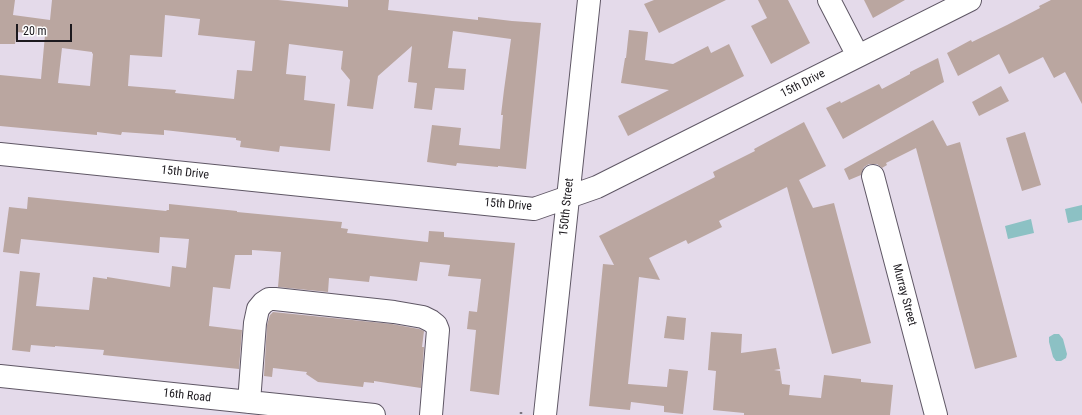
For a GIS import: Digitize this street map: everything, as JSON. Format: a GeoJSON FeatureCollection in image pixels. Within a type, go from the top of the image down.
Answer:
{"type":"FeatureCollection","features":[{"type":"Feature","properties":{"kind":"street","name":"150th Street"},"geometry":{"type":"LineString","coordinates":[[545,415],[590,0]]}},
{"type":"Feature","properties":{"kind":"street"},"geometry":{"type":"LineString","coordinates":[[829,0],[858,56]]}},
{"type":"Feature","properties":{"kind":"street","name":"15th Drive"},"geometry":{"type":"LineString","coordinates":[[0,154],[534,209],[597,187],[970,0]]}},
{"type":"Feature","properties":{"kind":"street","name":"Murray Street"},"geometry":{"type":"LineString","coordinates":[[873,176],[936,415]]}},
{"type":"Feature","properties":{"kind":"street"},"geometry":{"type":"LineString","coordinates":[[250,402],[255,323],[258,309],[263,303],[269,300],[275,300],[394,312],[423,317],[431,320],[438,330],[431,415]]}},
{"type":"Feature","properties":{"kind":"street","name":"16th Road"},"geometry":{"type":"LineString","coordinates":[[0,376],[374,415]]}},
{"type":"Feature","properties":{"kind":"path"},"geometry":{"type":"LineString","coordinates":[[521,414],[522,409]]}},
{"type":"Feature","properties":{"kind":"shaded area"},"geometry":{"type":"Polygon","coordinates":[[[1082,205],[1082,220],[1068,223],[1065,209],[1082,205]]]}},
{"type":"Feature","properties":{"kind":"shaded area"},"geometry":{"type":"Polygon","coordinates":[[[1031,219],[1034,233],[1008,239],[1005,226],[1031,219]]]}},
{"type":"Feature","properties":{"kind":"shaded area"},"geometry":{"type":"Polygon","coordinates":[[[1054,334],[1059,334],[1063,339],[1067,354],[1066,358],[1061,361],[1056,361],[1053,357],[1049,342],[1049,337],[1054,334]]]}},
{"type":"Feature","properties":{"kind":"building"},"geometry":{"type":"Polygon","coordinates":[[[0,0],[15,0],[13,15],[50,20],[52,0],[278,0],[348,7],[348,0],[389,0],[388,10],[478,20],[478,17],[541,23],[526,169],[457,163],[456,166],[427,162],[432,125],[461,128],[459,145],[500,149],[503,115],[501,115],[511,39],[453,31],[448,68],[466,69],[464,90],[435,88],[432,110],[414,108],[417,83],[408,82],[412,46],[378,76],[373,109],[347,106],[350,80],[341,69],[343,51],[289,44],[286,74],[306,76],[304,100],[335,104],[330,151],[280,146],[279,152],[240,147],[241,141],[236,140],[236,138],[164,130],[164,135],[122,132],[121,135],[97,132],[97,135],[0,126],[0,75],[41,79],[45,35],[17,32],[15,44],[0,44],[0,0]],[[165,15],[162,57],[130,55],[128,86],[176,90],[175,93],[234,99],[237,70],[252,71],[255,41],[198,35],[200,19],[165,15]],[[62,48],[58,83],[90,86],[92,52],[62,48]]]}},
{"type":"Feature","properties":{"kind":"building"},"geometry":{"type":"Polygon","coordinates":[[[654,0],[726,0],[659,33],[644,4],[654,0]]]}},
{"type":"Feature","properties":{"kind":"building"},"geometry":{"type":"Polygon","coordinates":[[[758,0],[788,0],[810,43],[771,64],[751,26],[767,18],[758,0]]]}},
{"type":"Feature","properties":{"kind":"building"},"geometry":{"type":"Polygon","coordinates":[[[864,0],[905,0],[873,18],[864,0]]]}},
{"type":"Feature","properties":{"kind":"building"},"geometry":{"type":"Polygon","coordinates":[[[1051,0],[1082,0],[1082,104],[1065,72],[1054,78],[1043,57],[1009,74],[999,54],[958,76],[947,53],[971,40],[972,42],[1007,25],[1040,8],[1039,6],[1051,0]]]}},
{"type":"Feature","properties":{"kind":"building"},"geometry":{"type":"Polygon","coordinates":[[[629,30],[648,32],[645,60],[673,64],[708,46],[711,53],[729,44],[744,76],[628,136],[618,116],[669,90],[621,83],[626,58],[629,30]]]}},
{"type":"Feature","properties":{"kind":"building"},"geometry":{"type":"Polygon","coordinates":[[[938,58],[944,82],[843,139],[826,108],[840,101],[841,103],[879,84],[882,89],[910,74],[910,72],[938,58]]]}},
{"type":"Feature","properties":{"kind":"building"},"geometry":{"type":"Polygon","coordinates":[[[1001,86],[1009,101],[979,116],[972,102],[1001,86]]]}},
{"type":"Feature","properties":{"kind":"building"},"geometry":{"type":"Polygon","coordinates":[[[933,120],[947,146],[960,142],[1017,357],[975,369],[916,148],[886,163],[887,165],[882,168],[877,164],[869,164],[864,167],[861,175],[849,180],[844,169],[933,120]]]}},
{"type":"Feature","properties":{"kind":"building"},"geometry":{"type":"Polygon","coordinates":[[[804,122],[826,166],[799,180],[813,208],[834,203],[871,343],[832,354],[787,187],[719,221],[722,227],[688,244],[686,240],[649,258],[660,280],[639,277],[628,384],[667,387],[669,369],[688,371],[683,414],[664,412],[664,406],[631,402],[630,410],[589,406],[603,264],[614,265],[599,236],[715,177],[713,172],[755,151],[754,149],[804,122]]]}},
{"type":"Feature","properties":{"kind":"building"},"geometry":{"type":"Polygon","coordinates":[[[1025,132],[1041,185],[1022,191],[1006,138],[1025,132]]]}},
{"type":"Feature","properties":{"kind":"building"},"geometry":{"type":"Polygon","coordinates":[[[28,197],[166,211],[169,210],[169,204],[342,222],[341,228],[348,229],[347,233],[428,242],[429,231],[444,232],[444,237],[515,243],[499,395],[470,391],[476,330],[467,329],[469,311],[477,312],[481,279],[448,276],[450,265],[420,262],[417,281],[370,276],[369,282],[329,278],[328,292],[278,287],[281,252],[252,250],[252,255],[235,255],[230,289],[213,287],[209,326],[242,330],[239,369],[103,355],[104,350],[31,345],[30,352],[12,350],[20,271],[40,273],[36,306],[89,310],[93,277],[107,279],[107,277],[170,287],[172,266],[186,268],[189,239],[160,237],[159,253],[21,239],[19,254],[3,252],[9,207],[27,209],[28,197]]]}},
{"type":"Feature","properties":{"kind":"building"},"geometry":{"type":"Polygon","coordinates":[[[273,312],[392,324],[424,331],[421,388],[374,381],[374,383],[364,382],[363,387],[318,382],[306,374],[307,372],[273,368],[272,377],[264,376],[267,325],[270,315],[273,312]]]}},
{"type":"Feature","properties":{"kind":"building"},"geometry":{"type":"Polygon","coordinates":[[[667,316],[686,318],[684,340],[664,338],[667,316]]]}},
{"type":"Feature","properties":{"kind":"building"},"geometry":{"type":"Polygon","coordinates":[[[711,332],[742,334],[741,353],[776,348],[780,369],[774,370],[780,371],[782,384],[790,385],[789,395],[821,398],[824,375],[861,379],[861,382],[893,385],[890,415],[744,415],[744,413],[713,410],[716,371],[708,370],[711,332]]]}}]}
